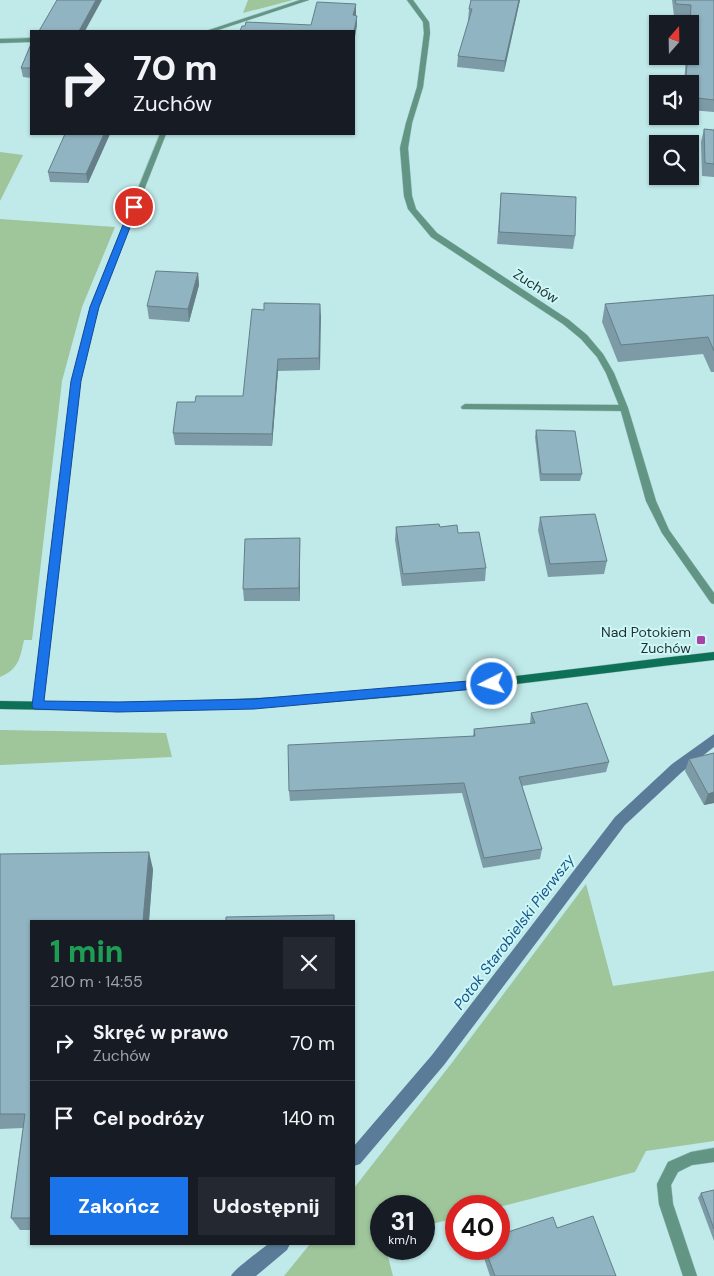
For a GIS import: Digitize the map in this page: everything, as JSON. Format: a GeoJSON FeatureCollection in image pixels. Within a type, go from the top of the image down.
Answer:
{"type":"FeatureCollection","features":[{"type":"Feature","properties":{"kind":"street"},"geometry":{"type":"LineString","coordinates":[[212,30],[306,0]]}},
{"type":"Feature","properties":{"kind":"street","name":"Zuchów"},"geometry":{"type":"LineString","coordinates":[[410,0],[426,22],[427,33],[420,87],[407,128],[404,148],[407,186],[412,209],[434,235],[544,306],[584,337],[600,356],[610,373],[624,408],[651,501],[665,531],[714,600]]}},
{"type":"Feature","properties":{"kind":"street"},"geometry":{"type":"LineString","coordinates":[[0,41],[30,40]]}},
{"type":"Feature","properties":{"kind":"street"},"geometry":{"type":"LineString","coordinates":[[38,706],[76,381],[94,307],[163,135]]}},
{"type":"Feature","properties":{"kind":"street"},"geometry":{"type":"LineString","coordinates":[[465,407],[624,408]]}},
{"type":"Feature","properties":{"kind":"street"},"geometry":{"type":"LineString","coordinates":[[0,705],[118,707],[254,704],[492,684],[714,656]]}},
{"type":"Feature","properties":{"kind":"street"},"geometry":{"type":"LineString","coordinates":[[690,1276],[666,1204],[664,1184],[673,1168],[691,1159],[714,1155]]}},
{"type":"Feature","properties":{"kind":"green space"},"geometry":{"type":"Polygon","coordinates":[[[248,0],[293,0],[243,13],[248,0]]]}},
{"type":"Feature","properties":{"kind":"green space"},"geometry":{"type":"Polygon","coordinates":[[[0,152],[23,155],[0,201],[0,152]]]}},
{"type":"Feature","properties":{"kind":"green space"},"geometry":{"type":"Polygon","coordinates":[[[0,219],[115,227],[82,307],[62,381],[32,640],[24,640],[20,658],[15,667],[0,677],[0,219]]]}},
{"type":"Feature","properties":{"kind":"green space"},"geometry":{"type":"Polygon","coordinates":[[[0,730],[166,733],[172,757],[0,765],[0,730]]]}},
{"type":"Feature","properties":{"kind":"green space"},"geometry":{"type":"Polygon","coordinates":[[[586,884],[613,986],[714,971],[714,1141],[646,1151],[635,1172],[510,1204],[510,1195],[445,1195],[445,1221],[435,1223],[435,1195],[370,1195],[370,1260],[389,1260],[393,1276],[284,1276],[309,1245],[355,1245],[355,1187],[451,1064],[586,884]]]}},
{"type":"Feature","properties":{"kind":"building"},"geometry":{"type":"Polygon","coordinates":[[[57,0],[96,0],[80,30],[40,30],[57,0]]]}},
{"type":"Feature","properties":{"kind":"building"},"geometry":{"type":"Polygon","coordinates":[[[471,0],[519,0],[505,61],[458,56],[472,9],[469,9],[471,0]]]}},
{"type":"Feature","properties":{"kind":"building"},"geometry":{"type":"Polygon","coordinates":[[[675,0],[714,0],[714,100],[699,98],[699,75],[686,75],[687,65],[699,65],[699,15],[690,15],[691,5],[676,4],[675,0]]]}},
{"type":"Feature","properties":{"kind":"building"},"geometry":{"type":"Polygon","coordinates":[[[317,2],[356,4],[353,15],[357,16],[354,30],[240,30],[246,22],[311,25],[317,2]]]}},
{"type":"Feature","properties":{"kind":"building"},"geometry":{"type":"Polygon","coordinates":[[[30,46],[30,68],[21,68],[30,46]]]}},
{"type":"Feature","properties":{"kind":"building"},"geometry":{"type":"Polygon","coordinates":[[[704,129],[714,130],[714,164],[705,163],[704,129]]]}},
{"type":"Feature","properties":{"kind":"building"},"geometry":{"type":"Polygon","coordinates":[[[65,135],[104,135],[86,174],[48,172],[65,135]]]}},
{"type":"Feature","properties":{"kind":"building"},"geometry":{"type":"Polygon","coordinates":[[[501,193],[576,197],[575,236],[499,232],[501,193]]]}},
{"type":"Feature","properties":{"kind":"building"},"geometry":{"type":"Polygon","coordinates":[[[156,271],[198,273],[188,309],[147,306],[156,271]]]}},
{"type":"Feature","properties":{"kind":"building"},"geometry":{"type":"Polygon","coordinates":[[[714,295],[714,351],[708,337],[621,345],[605,304],[714,295]]]}},
{"type":"Feature","properties":{"kind":"building"},"geometry":{"type":"Polygon","coordinates":[[[264,303],[320,304],[319,358],[278,359],[272,434],[173,433],[177,402],[195,402],[196,396],[243,396],[252,309],[264,310],[264,303]]]}},
{"type":"Feature","properties":{"kind":"building"},"geometry":{"type":"Polygon","coordinates":[[[536,430],[575,431],[582,474],[541,474],[536,430]]]}},
{"type":"Feature","properties":{"kind":"building"},"geometry":{"type":"Polygon","coordinates":[[[595,514],[607,561],[550,564],[540,517],[595,514]]]}},
{"type":"Feature","properties":{"kind":"building"},"geometry":{"type":"Polygon","coordinates":[[[439,524],[440,527],[457,525],[458,533],[479,532],[486,568],[403,574],[396,527],[439,524]]]}},
{"type":"Feature","properties":{"kind":"building"},"geometry":{"type":"Polygon","coordinates":[[[300,538],[299,588],[243,589],[245,539],[300,538]]]}},
{"type":"Feature","properties":{"kind":"building"},"geometry":{"type":"Polygon","coordinates":[[[587,703],[609,762],[519,777],[542,849],[484,858],[464,783],[289,791],[288,745],[475,736],[474,729],[535,723],[531,713],[587,703]]]}},
{"type":"Feature","properties":{"kind":"building"},"geometry":{"type":"Polygon","coordinates":[[[714,753],[714,792],[708,794],[689,759],[714,753]]]}},
{"type":"Feature","properties":{"kind":"building"},"geometry":{"type":"Polygon","coordinates":[[[149,852],[143,920],[30,920],[30,1218],[11,1218],[25,1114],[0,1114],[0,854],[149,852]]]}},
{"type":"Feature","properties":{"kind":"building"},"geometry":{"type":"Polygon","coordinates":[[[334,915],[334,920],[226,920],[226,917],[334,915]]]}},
{"type":"Feature","properties":{"kind":"building"},"geometry":{"type":"Polygon","coordinates":[[[714,1190],[714,1229],[701,1193],[714,1190]]]}},
{"type":"Feature","properties":{"kind":"building"},"geometry":{"type":"Polygon","coordinates":[[[593,1216],[616,1276],[495,1276],[489,1260],[510,1260],[510,1231],[553,1217],[557,1228],[593,1216]]]}},
{"type":"Feature","properties":{"kind":"waterway","name":"Potok Starobielski Pierwszy"},"geometry":{"type":"LineString","coordinates":[[355,1157],[438,1060],[620,821],[677,768],[714,739]]}},
{"type":"Feature","properties":{"kind":"waterway","name":"Potok Starobielski Pierwszy"},"geometry":{"type":"LineString","coordinates":[[240,1276],[255,1267],[280,1245]]}},
{"type":"Feature","properties":{"kind":"place","name":"Nad Potokiem Zuchów"},"geometry":{"type":"Point","coordinates":[701,640]}},
{"type":"Feature","properties":{"kind":"route"},"geometry":{"type":"LineString","coordinates":[[134,207],[94,307],[76,381],[38,706],[118,707],[254,704],[492,684]]}}]}
